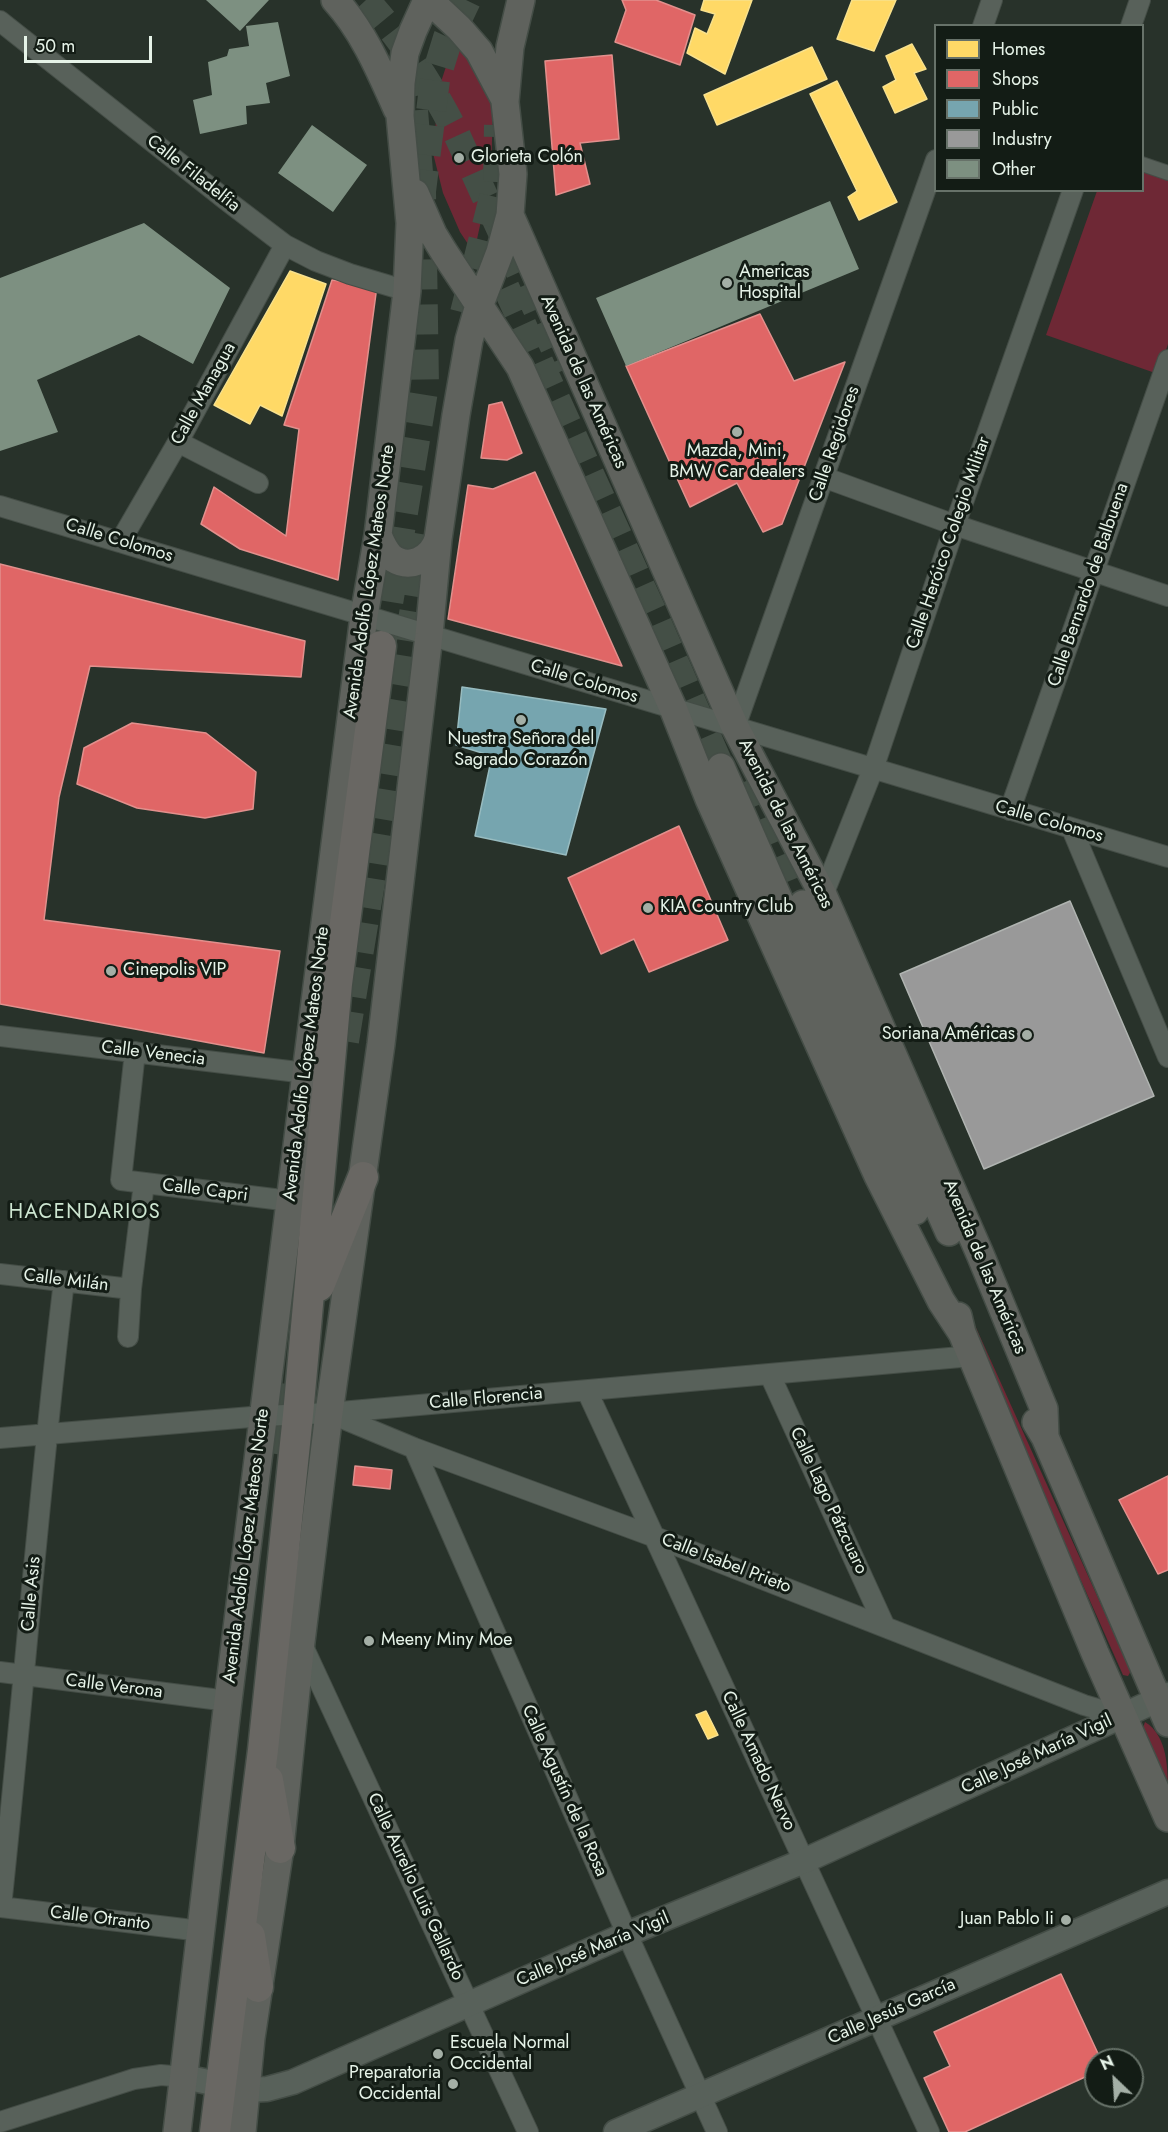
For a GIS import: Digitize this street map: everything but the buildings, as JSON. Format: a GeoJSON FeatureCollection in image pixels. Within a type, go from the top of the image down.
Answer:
{"type":"FeatureCollection","features":[{"type":"Feature","properties":{"kind":"main road"},"geometry":{"type":"LineString","coordinates":[[335,0],[367,44],[400,116]]}},
{"type":"Feature","properties":{"kind":"main road"},"geometry":{"type":"LineString","coordinates":[[428,0],[459,28],[478,51],[506,102]]}},
{"type":"Feature","properties":{"kind":"main road","name":"Avenida Adolfo López Mateos Norte"},"geometry":{"type":"LineString","coordinates":[[242,2132],[216,2079],[201,1931],[306,1073],[364,615],[378,535],[407,291],[411,245],[400,116],[401,83],[405,53],[428,0]]}},
{"type":"Feature","properties":{"kind":"main road"},"geometry":{"type":"LineString","coordinates":[[216,2079],[251,2038],[280,1848],[301,1642],[329,1413],[381,1044],[429,635],[438,538],[469,340],[479,304],[500,252],[510,215],[513,174],[506,102],[510,47],[521,0]]}},
{"type":"Feature","properties":{"kind":"main road","name":"Avenida de las Américas"},"geometry":{"type":"LineString","coordinates":[[406,170],[433,234],[520,367],[673,708],[714,810],[878,1176],[941,1301],[967,1345]]}},
{"type":"Feature","properties":{"kind":"main road","name":"Avenida de las Américas"},"geometry":{"type":"LineString","coordinates":[[510,215],[735,728],[813,900],[980,1254],[1044,1409],[1045,1437],[1165,1706]]}},
{"type":"Feature","properties":{"kind":"main road"},"geometry":{"type":"LineString","coordinates":[[378,535],[389,555],[404,563],[419,561],[432,553],[438,538]]}},
{"type":"Feature","properties":{"kind":"main road","name":"Avenida Adolfo López Mateos Norte"},"geometry":{"type":"LineString","coordinates":[[199,2132],[216,2079],[244,1902],[263,1750],[298,1415],[337,984],[381,646]]}},
{"type":"Feature","properties":{"kind":"main road","name":"Avenida de las Américas"},"geometry":{"type":"LineString","coordinates":[[721,767],[952,1296],[967,1345],[1122,1716],[1168,1818]]}},
{"type":"Feature","properties":{"kind":"main road"},"geometry":{"type":"LineString","coordinates":[[307,1317],[363,1177]]}},
{"type":"Feature","properties":{"kind":"main road","name":"Avenida Adolfo López Mateos Norte"},"geometry":{"type":"LineString","coordinates":[[215,2132],[216,2079],[276,1454]]}},
{"type":"Feature","properties":{"kind":"main road"},"geometry":{"type":"LineString","coordinates":[[263,1750],[280,1848]]}},
{"type":"Feature","properties":{"kind":"main road"},"geometry":{"type":"LineString","coordinates":[[244,1902],[258,1987]]}},
{"type":"Feature","properties":{"kind":"main road","name":"Avenida Adolfo López Mateos Norte"},"geometry":{"type":"LineString","coordinates":[[177,2132],[216,2079]]}},
{"type":"Feature","properties":{"kind":"street"},"geometry":{"type":"LineString","coordinates":[[984,24],[992,0]]}},
{"type":"Feature","properties":{"kind":"street"},"geometry":{"type":"LineString","coordinates":[[1132,24],[1140,0]]}},
{"type":"Feature","properties":{"kind":"street","name":"Calle Filadelfia"},"geometry":{"type":"LineString","coordinates":[[0,21],[285,245],[316,261],[350,274],[407,291]]}},
{"type":"Feature","properties":{"kind":"street"},"geometry":{"type":"LineString","coordinates":[[1144,164],[1168,173]]}},
{"type":"Feature","properties":{"kind":"street","name":"Calle Regidores"},"geometry":{"type":"LineString","coordinates":[[735,728],[934,166]]}},
{"type":"Feature","properties":{"kind":"street","name":"Calle Heróico Colegio Militar"},"geometry":{"type":"LineString","coordinates":[[813,900],[873,769],[954,525],[1072,192]]}},
{"type":"Feature","properties":{"kind":"street","name":"Calle Managua"},"geometry":{"type":"LineString","coordinates":[[120,542],[178,442],[285,245]]}},
{"type":"Feature","properties":{"kind":"street","name":"Calle Bernardo de Balbuena"},"geometry":{"type":"LineString","coordinates":[[1010,810],[1168,362]]}},
{"type":"Feature","properties":{"kind":"street"},"geometry":{"type":"LineString","coordinates":[[178,442],[258,483]]}},
{"type":"Feature","properties":{"kind":"street"},"geometry":{"type":"LineString","coordinates":[[823,477],[1093,573],[1168,596]]}},
{"type":"Feature","properties":{"kind":"street","name":"Calle Colomos"},"geometry":{"type":"LineString","coordinates":[[0,506],[1168,857]]}},
{"type":"Feature","properties":{"kind":"street"},"geometry":{"type":"LineString","coordinates":[[1071,829],[1168,1057]]}},
{"type":"Feature","properties":{"kind":"street","name":"Calle Venecia"},"geometry":{"type":"LineString","coordinates":[[0,1036],[306,1073]]}},
{"type":"Feature","properties":{"kind":"street","name":"Calle Capri"},"geometry":{"type":"LineString","coordinates":[[135,1053],[121,1180],[290,1201]]}},
{"type":"Feature","properties":{"kind":"street"},"geometry":{"type":"LineString","coordinates":[[128,1337],[131,1289],[144,1183]]}},
{"type":"Feature","properties":{"kind":"street","name":"Calle Milán"},"geometry":{"type":"LineString","coordinates":[[0,1274],[131,1289]]}},
{"type":"Feature","properties":{"kind":"street","name":"Calle Asis"},"geometry":{"type":"LineString","coordinates":[[1,1907],[26,1676],[46,1435],[64,1281]]}},
{"type":"Feature","properties":{"kind":"street","name":"Calle Florencia"},"geometry":{"type":"LineString","coordinates":[[0,1438],[263,1416],[329,1413],[770,1375],[967,1345]]}},
{"type":"Feature","properties":{"kind":"street","name":"Calle Lago Pátzcuaro"},"geometry":{"type":"LineString","coordinates":[[770,1375],[885,1627]]}},
{"type":"Feature","properties":{"kind":"street","name":"Calle Amado Nervo"},"geometry":{"type":"LineString","coordinates":[[587,1390],[929,2132]]}},
{"type":"Feature","properties":{"kind":"street","name":"Calle Isabel Prieto"},"geometry":{"type":"LineString","coordinates":[[329,1413],[414,1448],[655,1537],[1084,1705],[1122,1716]]}},
{"type":"Feature","properties":{"kind":"street","name":"Calle Agustín de la Rosa"},"geometry":{"type":"LineString","coordinates":[[414,1448],[627,1934],[717,2132]]}},
{"type":"Feature","properties":{"kind":"street","name":"Calle Aurelio Luis Gallardo"},"geometry":{"type":"LineString","coordinates":[[301,1642],[528,2132]]}},
{"type":"Feature","properties":{"kind":"street","name":"Calle Verona"},"geometry":{"type":"LineString","coordinates":[[0,1672],[228,1701]]}},
{"type":"Feature","properties":{"kind":"street","name":"Calle José María Vigil"},"geometry":{"type":"LineString","coordinates":[[0,2122],[134,2079],[161,2075],[216,2079],[267,2089],[293,2082],[627,1934],[804,1861],[1122,1716],[1165,1706]]}},
{"type":"Feature","properties":{"kind":"street","name":"Calle Jesús García"},"geometry":{"type":"LineString","coordinates":[[616,2132],[1168,1892]]}},
{"type":"Feature","properties":{"kind":"street","name":"Calle Otranto"},"geometry":{"type":"LineString","coordinates":[[1,1907],[201,1931]]}},
{"type":"Feature","properties":{"kind":"shaded area"},"geometry":{"type":"Polygon","coordinates":[[[456,36],[493,105],[491,175],[474,253],[460,232],[443,193],[433,153],[439,88],[456,36]]]}},
{"type":"Feature","properties":{"kind":"shaded area"},"geometry":{"type":"Polygon","coordinates":[[[1144,158],[1168,167],[1168,344],[1158,374],[1046,335],[1097,192],[1144,192],[1144,158]]]}},
{"type":"Feature","properties":{"kind":"shaded area"},"geometry":{"type":"Polygon","coordinates":[[[968,1310],[1131,1671],[1128,1676],[1123,1675],[962,1313],[968,1310]]]}},
{"type":"Feature","properties":{"kind":"shaded area"},"geometry":{"type":"Polygon","coordinates":[[[1145,1722],[1153,1728],[1162,1744],[1167,1764],[1168,1795],[1141,1734],[1145,1722]]]}},
{"type":"Feature","properties":{"kind":"tunnel"},"geometry":{"type":"LineString","coordinates":[[366,0],[404,47],[447,115],[564,370]]}},
{"type":"Feature","properties":{"kind":"tunnel"},"geometry":{"type":"LineString","coordinates":[[381,646],[424,385],[421,191],[435,80],[448,38],[466,0]]}},
{"type":"Feature","properties":{"kind":"tunnel"},"geometry":{"type":"LineString","coordinates":[[408,70],[414,104],[421,191]]}},
{"type":"Feature","properties":{"kind":"tunnel"},"geometry":{"type":"LineString","coordinates":[[465,313],[498,182],[499,125]]}},
{"type":"Feature","properties":{"kind":"tunnel"},"geometry":{"type":"LineString","coordinates":[[489,250],[721,767]]}},
{"type":"Feature","properties":{"kind":"tunnel"},"geometry":{"type":"LineString","coordinates":[[344,1041],[427,535]]}},
{"type":"Feature","properties":{"kind":"tunnel"},"geometry":{"type":"LineString","coordinates":[[751,779],[803,904]]}},
{"type":"Feature","properties":{"kind":"tunnel"},"geometry":{"type":"LineString","coordinates":[[276,1454],[287,1384]]}},
{"type":"Feature","properties":{"kind":"place","name":"Glorieta Colón"},"geometry":{"type":"Point","coordinates":[459,158]}},
{"type":"Feature","properties":{"kind":"place","name":"Americas Hospital"},"geometry":{"type":"Point","coordinates":[727,283]}},
{"type":"Feature","properties":{"kind":"place","name":"Mazda, Mini, BMW Car dealers"},"geometry":{"type":"Point","coordinates":[737,432]}},
{"type":"Feature","properties":{"kind":"place","name":"Nuestra Señora del Sagrado Corazón"},"geometry":{"type":"Point","coordinates":[521,720]}},
{"type":"Feature","properties":{"kind":"place","name":"KIA Country Club"},"geometry":{"type":"Point","coordinates":[648,908]}},
{"type":"Feature","properties":{"kind":"place","name":"Cinepolis VIP"},"geometry":{"type":"Point","coordinates":[111,971]}},
{"type":"Feature","properties":{"kind":"place","name":"Soriana Américas"},"geometry":{"type":"Point","coordinates":[1027,1035]}},
{"type":"Feature","properties":{"kind":"place","name":"Meeny Miny Moe"},"geometry":{"type":"Point","coordinates":[369,1641]}},
{"type":"Feature","properties":{"kind":"place","name":"Juan Pablo Ii"},"geometry":{"type":"Point","coordinates":[1066,1920]}},
{"type":"Feature","properties":{"kind":"place","name":"Escuela Normal Occidental"},"geometry":{"type":"Point","coordinates":[438,2054]}},
{"type":"Feature","properties":{"kind":"place","name":"Preparatoria Occidental"},"geometry":{"type":"Point","coordinates":[453,2084]}},
{"type":"Feature","properties":{"kind":"district","name":"HACENDARIOS"},"geometry":{"type":"Point","coordinates":[85,1213]}}]}
